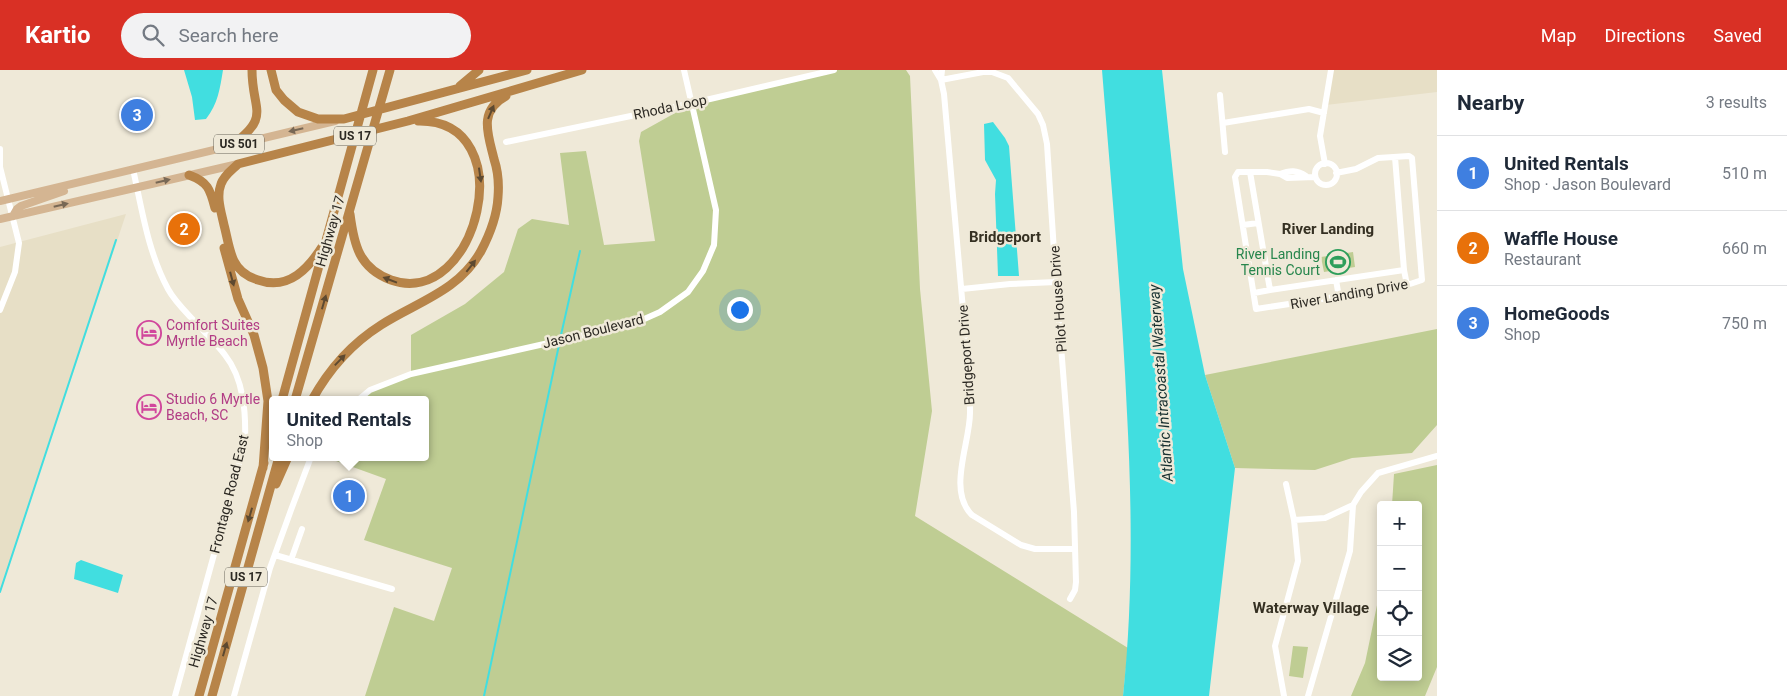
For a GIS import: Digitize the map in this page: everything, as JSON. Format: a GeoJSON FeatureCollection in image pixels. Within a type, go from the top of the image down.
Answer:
{"type":"FeatureCollection","features":[{"type":"Feature","properties":{"kind":"highway"},"geometry":{"type":"LineString","coordinates":[[231,146],[246,135],[257,119],[252,70]]}},
{"type":"Feature","properties":{"kind":"highway"},"geometry":{"type":"LineString","coordinates":[[271,70],[276,90],[298,112],[318,119],[344,119]]}},
{"type":"Feature","properties":{"kind":"highway"},"geometry":{"type":"LineString","coordinates":[[366,70],[368,90]]}},
{"type":"Feature","properties":{"kind":"highway","name":"Highway 17"},"geometry":{"type":"LineString","coordinates":[[283,396],[373,70]]}},
{"type":"Feature","properties":{"kind":"highway","name":"Highway 17"},"geometry":{"type":"LineString","coordinates":[[297,396],[390,70]]}},
{"type":"Feature","properties":{"kind":"highway"},"geometry":{"type":"LineString","coordinates":[[454,90],[469,80],[479,70]]}},
{"type":"Feature","properties":{"kind":"highway","name":"US 501"},"geometry":{"type":"LineString","coordinates":[[344,119],[526,70]]}},
{"type":"Feature","properties":{"kind":"highway","name":"US 501"},"geometry":{"type":"LineString","coordinates":[[238,164],[408,121],[582,70]]}},
{"type":"Feature","properties":{"kind":"highway"},"geometry":{"type":"LineString","coordinates":[[315,396],[334,365],[353,346],[382,324],[444,290],[470,268],[494,223],[498,197],[495,161],[490,147],[487,125],[489,111],[499,100],[519,89]]}},
{"type":"Feature","properties":{"kind":"highway"},"geometry":{"type":"LineString","coordinates":[[350,214],[353,237],[361,258],[371,270],[384,278],[399,283],[421,282],[442,272],[459,254],[466,243],[473,230],[480,202],[481,184],[479,168],[473,154],[465,141],[456,132],[441,123],[408,121]]}},
{"type":"Feature","properties":{"kind":"highway"},"geometry":{"type":"LineString","coordinates":[[238,164],[224,178],[218,198],[234,261],[240,270],[260,281],[269,283],[286,282],[306,269],[324,244]]}},
{"type":"Feature","properties":{"kind":"highway"},"geometry":{"type":"LineString","coordinates":[[189,175],[201,180],[211,193],[238,299],[254,335],[264,368],[268,400],[263,468]]}},
{"type":"Feature","properties":{"kind":"highway","name":"Highway 17"},"geometry":{"type":"LineString","coordinates":[[199,696],[269,446]]}},
{"type":"Feature","properties":{"kind":"highway","name":"Highway 17"},"geometry":{"type":"LineString","coordinates":[[212,696],[278,461]]}},
{"type":"Feature","properties":{"kind":"highway"},"geometry":{"type":"LineString","coordinates":[[265,509],[286,461]]}},
{"type":"Feature","properties":{"kind":"main road","name":"US 501"},"geometry":{"type":"LineString","coordinates":[[0,201],[344,119]]}},
{"type":"Feature","properties":{"kind":"main road","name":"US 501"},"geometry":{"type":"LineString","coordinates":[[0,219],[238,164]]}},
{"type":"Feature","properties":{"kind":"main road"},"geometry":{"type":"LineString","coordinates":[[13,216],[21,206],[90,180]]}},
{"type":"Feature","properties":{"kind":"main road"},"geometry":{"type":"LineString","coordinates":[[0,206],[9,199]]}},
{"type":"Feature","properties":{"kind":"street","name":"Jason Boulevard"},"geometry":{"type":"LineString","coordinates":[[363,396],[370,390],[411,374],[633,324],[660,312],[688,292],[703,271],[714,244],[716,210],[684,70]]}},
{"type":"Feature","properties":{"kind":"street","name":"Rhoda Loop"},"geometry":{"type":"LineString","coordinates":[[506,142],[693,103],[834,70]]}},
{"type":"Feature","properties":{"kind":"street","name":"Bridgeport Drive"},"geometry":{"type":"LineString","coordinates":[[935,70],[941,80]]}},
{"type":"Feature","properties":{"kind":"street","name":"Bridgeport Drive"},"geometry":{"type":"LineString","coordinates":[[942,70],[941,80],[944,94],[962,289],[970,399],[970,423],[960,482],[963,502],[966,509],[972,515],[1021,545],[1035,549],[1074,549]]}},
{"type":"Feature","properties":{"kind":"street"},"geometry":{"type":"LineString","coordinates":[[1325,164],[1320,136],[1331,70]]}},
{"type":"Feature","properties":{"kind":"street","name":"Pilot House Drive"},"geometry":{"type":"LineString","coordinates":[[941,80],[983,72],[1000,74],[1008,78],[1038,114],[1043,126],[1047,144],[1074,512],[1076,590],[1070,599]]}},
{"type":"Feature","properties":{"kind":"street"},"geometry":{"type":"LineString","coordinates":[[1220,95],[1225,152]]}},
{"type":"Feature","properties":{"kind":"street"},"geometry":{"type":"LineString","coordinates":[[1223,123],[1309,109],[1324,113]]}},
{"type":"Feature","properties":{"kind":"street"},"geometry":{"type":"LineString","coordinates":[[0,149],[0,168],[19,243],[18,260],[0,310]]}},
{"type":"Feature","properties":{"kind":"street","name":"River Landing Drive"},"geometry":{"type":"LineString","coordinates":[[1250,172],[1238,172],[1236,176],[1256,309],[1258,310],[1407,285],[1422,280],[1412,158],[1409,156],[1395,157]]}},
{"type":"Feature","properties":{"kind":"street"},"geometry":{"type":"LineString","coordinates":[[1336,173],[1356,169],[1378,158],[1395,157],[1404,270],[1407,285]]}},
{"type":"Feature","properties":{"kind":"street"},"geometry":{"type":"LineString","coordinates":[[1325,164],[1331,165],[1336,173],[1335,179],[1329,185],[1320,184],[1315,177],[1317,168],[1325,164]]}},
{"type":"Feature","properties":{"kind":"street","name":"Frontage Road East"},"geometry":{"type":"LineString","coordinates":[[134,169],[144,224],[159,272],[169,292],[180,306],[225,354],[241,389],[246,417],[245,442],[175,696]]}},
{"type":"Feature","properties":{"kind":"street"},"geometry":{"type":"LineString","coordinates":[[1270,290],[1250,172],[1280,174],[1287,178],[1315,177]]}},
{"type":"Feature","properties":{"kind":"street"},"geometry":{"type":"LineString","coordinates":[[1243,225],[1258,223]]}},
{"type":"Feature","properties":{"kind":"street"},"geometry":{"type":"LineString","coordinates":[[1254,293],[1404,270]]}},
{"type":"Feature","properties":{"kind":"street"},"geometry":{"type":"LineString","coordinates":[[1336,280],[1339,297]]}},
{"type":"Feature","properties":{"kind":"street"},"geometry":{"type":"LineString","coordinates":[[962,289],[1056,282]]}},
{"type":"Feature","properties":{"kind":"street"},"geometry":{"type":"LineString","coordinates":[[1308,696],[1350,551],[1353,505],[1361,492],[1378,473],[1437,456]]}},
{"type":"Feature","properties":{"kind":"street"},"geometry":{"type":"LineString","coordinates":[[234,696],[275,555],[310,461]]}},
{"type":"Feature","properties":{"kind":"street"},"geometry":{"type":"LineString","coordinates":[[1284,696],[1275,646],[1298,561],[1294,520],[1286,484]]}},
{"type":"Feature","properties":{"kind":"street"},"geometry":{"type":"LineString","coordinates":[[1294,520],[1325,518],[1353,505]]}},
{"type":"Feature","properties":{"kind":"street"},"geometry":{"type":"LineString","coordinates":[[291,560],[302,529]]}},
{"type":"Feature","properties":{"kind":"street"},"geometry":{"type":"LineString","coordinates":[[275,555],[392,589]]}},
{"type":"Feature","properties":{"kind":"shaded area"},"geometry":{"type":"Polygon","coordinates":[[[1331,70],[1437,70],[1437,92],[1326,105],[1331,70]]]}},
{"type":"Feature","properties":{"kind":"shaded area"},"geometry":{"type":"Polygon","coordinates":[[[126,214],[35,487],[0,593],[0,247],[126,214]]]}},
{"type":"Feature","properties":{"kind":"green space"},"geometry":{"type":"Polygon","coordinates":[[[834,70],[906,70],[910,76],[920,289],[932,411],[915,516],[1128,648],[1123,696],[365,696],[394,607],[434,621],[452,568],[364,540],[386,479],[336,461],[429,461],[429,396],[363,396],[370,390],[411,374],[411,335],[465,304],[504,272],[518,229],[532,219],[569,225],[560,153],[586,151],[604,245],[655,241],[639,141],[641,132],[693,103],[834,70]]]}},
{"type":"Feature","properties":{"kind":"green space","name":"River Landing Tennis Court"},"geometry":{"type":"Polygon","coordinates":[[[1353,252],[1355,267],[1324,272],[1321,257],[1353,252]]]}},
{"type":"Feature","properties":{"kind":"green space"},"geometry":{"type":"Polygon","coordinates":[[[1437,329],[1437,425],[1412,453],[1352,458],[1315,470],[1235,468],[1205,375],[1437,329]]]}},
{"type":"Feature","properties":{"kind":"green space"},"geometry":{"type":"Polygon","coordinates":[[[1437,465],[1437,667],[1425,696],[1351,696],[1365,663],[1377,605],[1377,681],[1422,681],[1422,501],[1392,501],[1394,474],[1437,465]]]}},
{"type":"Feature","properties":{"kind":"green space"},"geometry":{"type":"Polygon","coordinates":[[[1293,646],[1308,647],[1303,678],[1289,676],[1293,646]]]}},
{"type":"Feature","properties":{"kind":"water"},"geometry":{"type":"Polygon","coordinates":[[[184,70],[223,70],[216,102],[206,119],[195,120],[192,97],[184,70]]]}},
{"type":"Feature","properties":{"kind":"water","name":"Atlantic Intracoastal Waterway"},"geometry":{"type":"Polygon","coordinates":[[[1102,70],[1162,70],[1183,269],[1205,375],[1235,468],[1209,696],[1123,696],[1129,625],[1131,555],[1130,484],[1122,327],[1102,70]]]}},
{"type":"Feature","properties":{"kind":"water"},"geometry":{"type":"Polygon","coordinates":[[[993,122],[1009,146],[1019,276],[998,276],[996,180],[985,160],[984,124],[993,122]]]}},
{"type":"Feature","properties":{"kind":"water"},"geometry":{"type":"Polygon","coordinates":[[[81,560],[123,575],[118,593],[74,579],[76,563],[81,560]]]}},
{"type":"Feature","properties":{"kind":"waterway"},"geometry":{"type":"LineString","coordinates":[[0,592],[116,240]]}},
{"type":"Feature","properties":{"kind":"waterway"},"geometry":{"type":"LineString","coordinates":[[561,335],[580,251]]}},
{"type":"Feature","properties":{"kind":"waterway"},"geometry":{"type":"LineString","coordinates":[[484,696],[559,345]]}},
{"type":"Feature","properties":{"kind":"place","name":"HomeGoods"},"geometry":{"type":"Point","coordinates":[137,115]}},
{"type":"Feature","properties":{"kind":"place","name":"Waffle House"},"geometry":{"type":"Point","coordinates":[184,229]}},
{"type":"Feature","properties":{"kind":"place","name":"River Landing Tennis Court"},"geometry":{"type":"Point","coordinates":[1338,262]}},
{"type":"Feature","properties":{"kind":"place","name":"Comfort Suites Myrtle Beach"},"geometry":{"type":"Point","coordinates":[149,333]}},
{"type":"Feature","properties":{"kind":"place","name":"Studio 6 Myrtle Beach, SC"},"geometry":{"type":"Point","coordinates":[149,407]}},
{"type":"Feature","properties":{"kind":"place","name":"United Rentals"},"geometry":{"type":"Point","coordinates":[349,496]}},
{"type":"Feature","properties":{"kind":"district","name":"River Landing"},"geometry":{"type":"Point","coordinates":[1328,229]}},
{"type":"Feature","properties":{"kind":"district","name":"Bridgeport"},"geometry":{"type":"Point","coordinates":[1005,237]}},
{"type":"Feature","properties":{"kind":"district","name":"Waterway Village"},"geometry":{"type":"Point","coordinates":[1311,608]}}]}
